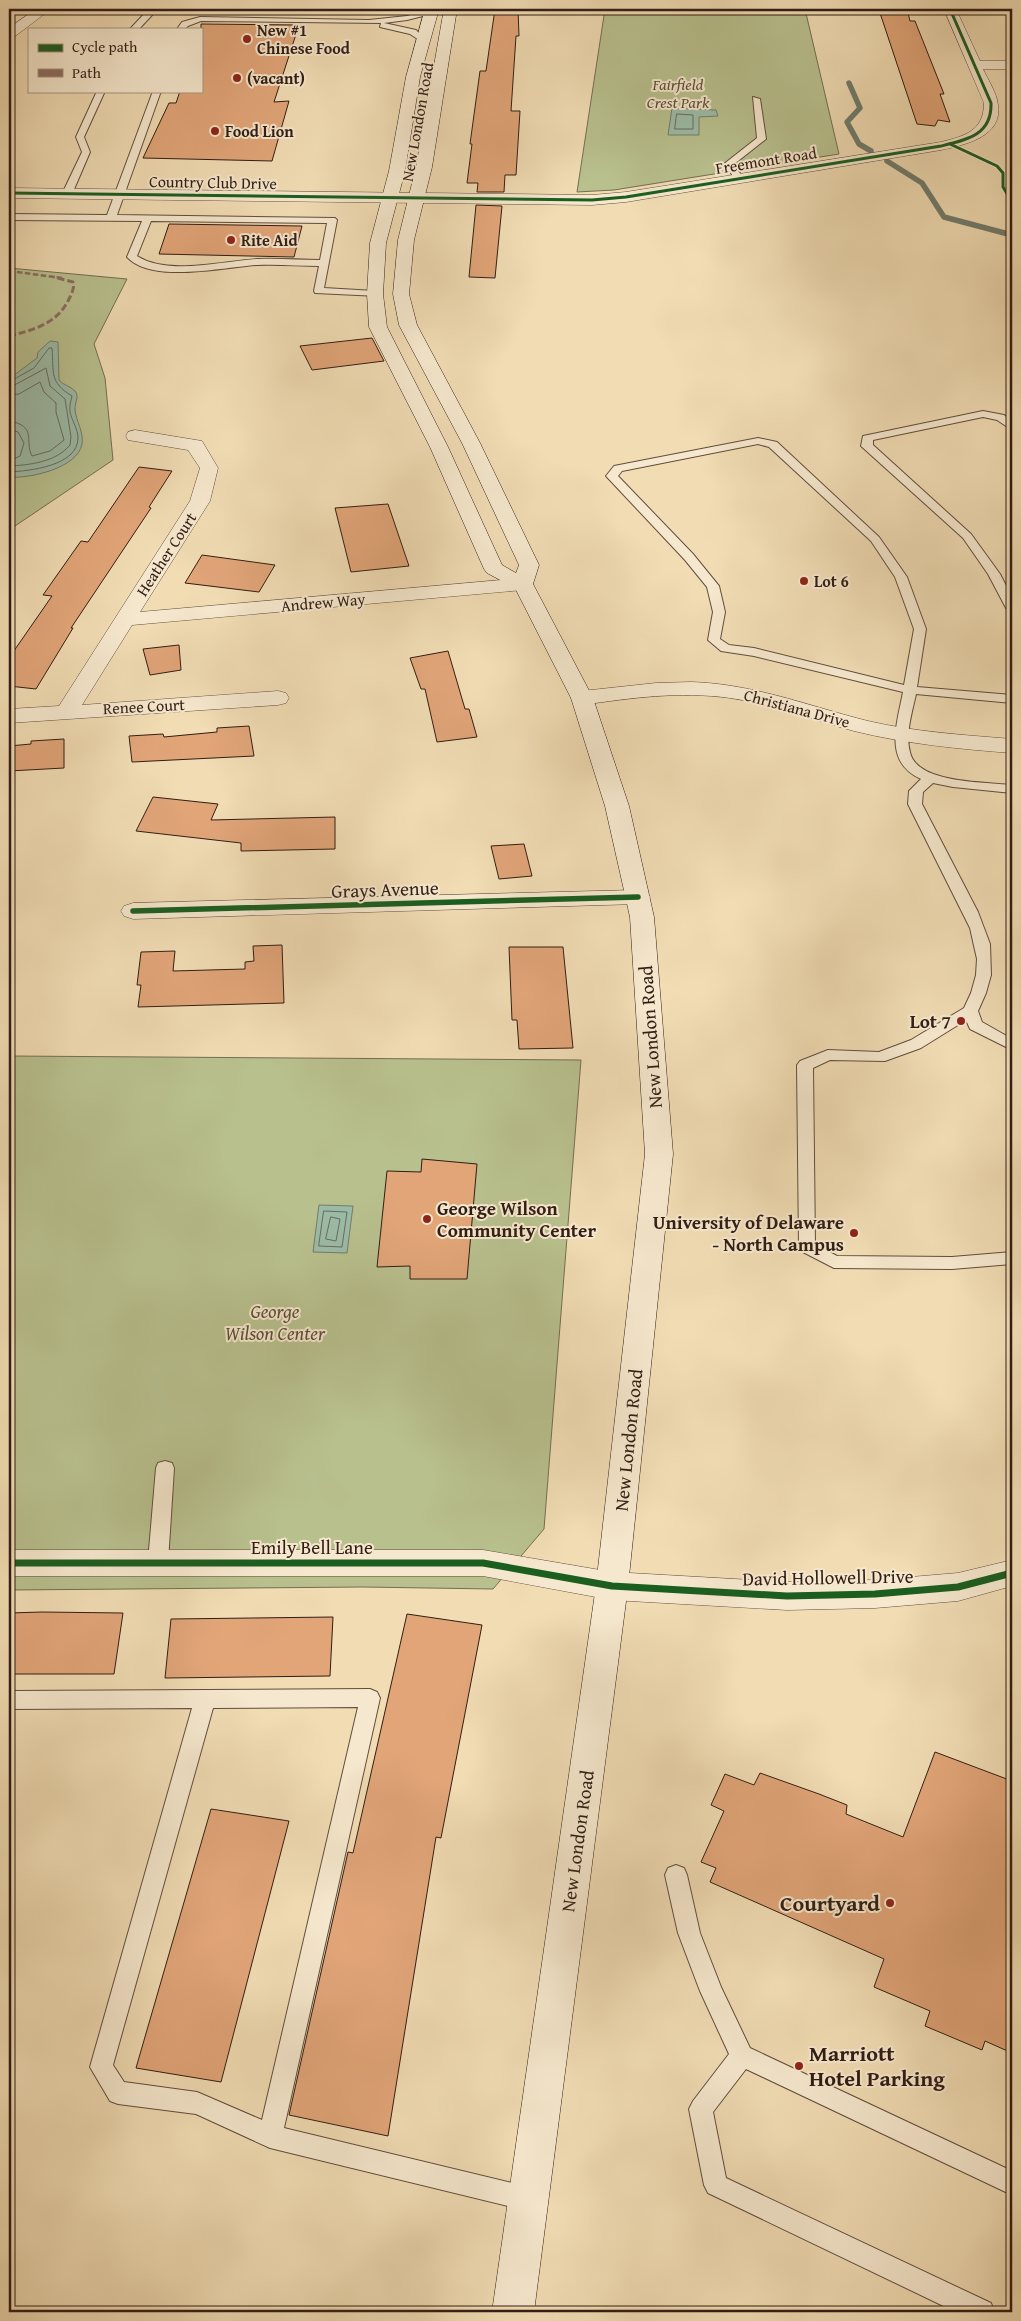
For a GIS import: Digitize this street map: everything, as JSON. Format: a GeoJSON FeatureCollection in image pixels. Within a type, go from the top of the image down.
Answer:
{"type":"FeatureCollection","features":[{"type":"Feature","properties":{"kind":"main road"},"geometry":{"type":"LineString","coordinates":[[9,34],[40,9]]}},
{"type":"Feature","properties":{"kind":"main road","name":"New London Road"},"geometry":{"type":"LineString","coordinates":[[451,9],[417,198],[406,240],[401,294],[408,325],[471,443],[529,566],[523,584]]}},
{"type":"Feature","properties":{"kind":"main road","name":"Freemont Road"},"geometry":{"type":"LineString","coordinates":[[417,198],[592,200],[626,197],[931,148],[974,136],[986,127],[991,120],[991,103],[950,9]]}},
{"type":"Feature","properties":{"kind":"main road","name":"New London Road"},"geometry":{"type":"LineString","coordinates":[[432,10],[413,77],[408,120],[378,243],[375,294],[378,328],[439,446],[494,569],[523,584],[582,698],[617,806],[642,917],[659,1154],[612,1586],[513,2312]]}},
{"type":"Feature","properties":{"kind":"main road"},"geometry":{"type":"LineString","coordinates":[[974,65],[1012,65]]}},
{"type":"Feature","properties":{"kind":"main road","name":"Country Club Drive"},"geometry":{"type":"LineString","coordinates":[[9,193],[417,198]]}},
{"type":"Feature","properties":{"kind":"main road","name":"Heather Court"},"geometry":{"type":"LineString","coordinates":[[67,711],[123,620],[200,502],[209,468],[196,445],[135,436]]}},
{"type":"Feature","properties":{"kind":"main road","name":"Andrew Way"},"geometry":{"type":"LineString","coordinates":[[123,620],[523,584]]}},
{"type":"Feature","properties":{"kind":"main road","name":"Christiana Drive"},"geometry":{"type":"LineString","coordinates":[[582,698],[668,688],[730,691],[802,707],[862,726],[903,733],[1012,746]]}},
{"type":"Feature","properties":{"kind":"main road","name":"Renee Court"},"geometry":{"type":"LineString","coordinates":[[9,716],[278,698]]}},
{"type":"Feature","properties":{"kind":"main road","name":"Grays Avenue"},"geometry":{"type":"LineString","coordinates":[[133,911],[638,897]]}},
{"type":"Feature","properties":{"kind":"main road","name":"Emily Bell Lane"},"geometry":{"type":"LineString","coordinates":[[9,1563],[483,1563],[612,1586]]}},
{"type":"Feature","properties":{"kind":"main road","name":"David Hollowell Drive"},"geometry":{"type":"LineString","coordinates":[[612,1586],[787,1596],[875,1594],[958,1587],[1012,1573]]}},
{"type":"Feature","properties":{"kind":"lane"},"geometry":{"type":"LineString","coordinates":[[135,28],[148,14],[144,10],[139,9]]}},
{"type":"Feature","properties":{"kind":"lane"},"geometry":{"type":"LineString","coordinates":[[182,28],[185,24],[200,19],[369,22],[408,18],[432,10]]}},
{"type":"Feature","properties":{"kind":"lane"},"geometry":{"type":"LineString","coordinates":[[369,22],[413,32],[422,40]]}},
{"type":"Feature","properties":{"kind":"lane"},"geometry":{"type":"LineString","coordinates":[[67,194],[86,152],[80,137],[100,92]]}},
{"type":"Feature","properties":{"kind":"lane"},"geometry":{"type":"LineString","coordinates":[[111,218],[158,92]]}},
{"type":"Feature","properties":{"kind":"lane"},"geometry":{"type":"LineString","coordinates":[[739,178],[728,164],[762,139],[756,99]]}},
{"type":"Feature","properties":{"kind":"lane"},"geometry":{"type":"LineString","coordinates":[[9,217],[332,220],[319,290],[375,294]]}},
{"type":"Feature","properties":{"kind":"lane"},"geometry":{"type":"LineString","coordinates":[[148,218],[132,257],[138,263],[173,267],[221,266],[247,262],[324,264]]}},
{"type":"Feature","properties":{"kind":"lane"},"geometry":{"type":"LineString","coordinates":[[1012,427],[1000,417],[983,414],[867,438],[867,446],[967,536],[994,574],[1012,608]]}},
{"type":"Feature","properties":{"kind":"lane"},"geometry":{"type":"LineString","coordinates":[[1012,699],[910,690],[754,652],[725,648],[714,640],[719,612],[713,586],[689,556],[612,476],[618,468],[758,441],[773,444],[875,539],[901,576],[920,629],[910,690],[903,733],[904,758],[914,770],[929,779],[1012,789]]}},
{"type":"Feature","properties":{"kind":"lane"},"geometry":{"type":"LineString","coordinates":[[929,779],[916,791],[914,804],[977,923],[984,947],[985,970],[979,995],[970,1011],[916,1044],[880,1057],[828,1055],[805,1065],[807,1247],[834,1262],[952,1263],[1012,1258]]}},
{"type":"Feature","properties":{"kind":"lane"},"geometry":{"type":"LineString","coordinates":[[970,1011],[975,1025],[1012,1045]]}},
{"type":"Feature","properties":{"kind":"lane"},"geometry":{"type":"LineString","coordinates":[[158,1562],[165,1468]]}},
{"type":"Feature","properties":{"kind":"lane"},"geometry":{"type":"LineString","coordinates":[[205,1698],[101,2066],[118,2093],[197,2103],[270,2136],[529,2199]]}},
{"type":"Feature","properties":{"kind":"lane"},"geometry":{"type":"LineString","coordinates":[[9,1700],[370,1698],[270,2136]]}},
{"type":"Feature","properties":{"kind":"lane"},"geometry":{"type":"LineString","coordinates":[[676,1875],[689,1932],[711,1991],[742,2056],[1012,2183]]}},
{"type":"Feature","properties":{"kind":"lane"},"geometry":{"type":"LineString","coordinates":[[742,2056],[701,2109],[716,2185],[982,2312]]}},
{"type":"Feature","properties":{"kind":"green space","name":"Fairfield Crest Park"},"geometry":{"type":"Polygon","coordinates":[[[605,9],[805,9],[839,154],[614,190],[577,192],[605,9]]]}},
{"type":"Feature","properties":{"kind":"green space"},"geometry":{"type":"Polygon","coordinates":[[[9,268],[127,279],[94,344],[105,378],[113,460],[9,530],[9,268]]]}},
{"type":"Feature","properties":{"kind":"green space","name":"George Wilson Center"},"geometry":{"type":"Polygon","coordinates":[[[9,1056],[581,1060],[544,1529],[493,1589],[363,1587],[9,1590],[9,1056]]]}},
{"type":"Feature","properties":{"kind":"water"},"geometry":{"type":"Polygon","coordinates":[[[672,108],[716,110],[718,116],[699,117],[699,135],[668,135],[672,108]]]}},
{"type":"Feature","properties":{"kind":"water"},"geometry":{"type":"Polygon","coordinates":[[[50,341],[58,342],[59,380],[76,393],[75,410],[82,435],[82,444],[79,452],[72,460],[62,466],[40,474],[9,477],[9,451],[12,449],[13,443],[9,438],[9,379],[37,358],[38,352],[50,341]]]}},
{"type":"Feature","properties":{"kind":"water"},"geometry":{"type":"Polygon","coordinates":[[[319,1205],[353,1206],[347,1253],[313,1252],[319,1205]]]}},
{"type":"Feature","properties":{"kind":"building"},"geometry":{"type":"Polygon","coordinates":[[[495,9],[518,9],[519,36],[516,36],[511,111],[520,111],[516,175],[505,175],[504,192],[477,192],[478,183],[467,183],[472,144],[470,144],[480,71],[486,71],[495,9]]]}},
{"type":"Feature","properties":{"kind":"building"},"geometry":{"type":"Polygon","coordinates":[[[907,9],[910,21],[915,21],[944,94],[940,94],[950,122],[938,120],[935,126],[917,124],[879,10],[907,9]]]}},
{"type":"Feature","properties":{"kind":"building"},"geometry":{"type":"Polygon","coordinates":[[[201,24],[299,25],[274,102],[289,101],[272,161],[143,158],[169,103],[176,103],[180,92],[202,92],[201,24]]]}},
{"type":"Feature","properties":{"kind":"building"},"geometry":{"type":"Polygon","coordinates":[[[476,205],[502,206],[495,278],[469,277],[476,205]]]}},
{"type":"Feature","properties":{"kind":"building","name":"Rite Aid"},"geometry":{"type":"Polygon","coordinates":[[[169,224],[302,226],[294,257],[159,254],[169,224]]]}},
{"type":"Feature","properties":{"kind":"building"},"geometry":{"type":"Polygon","coordinates":[[[372,338],[384,361],[312,370],[300,346],[372,338]]]}},
{"type":"Feature","properties":{"kind":"building"},"geometry":{"type":"Polygon","coordinates":[[[139,467],[172,471],[149,507],[151,508],[71,628],[73,628],[36,689],[9,686],[9,658],[52,596],[43,595],[81,541],[88,542],[139,467]]]}},
{"type":"Feature","properties":{"kind":"building"},"geometry":{"type":"Polygon","coordinates":[[[388,504],[409,566],[351,572],[335,508],[388,504]]]}},
{"type":"Feature","properties":{"kind":"building"},"geometry":{"type":"Polygon","coordinates":[[[202,555],[275,565],[259,592],[185,583],[202,555]]]}},
{"type":"Feature","properties":{"kind":"building"},"geometry":{"type":"Polygon","coordinates":[[[179,645],[181,670],[150,675],[143,649],[179,645]]]}},
{"type":"Feature","properties":{"kind":"building"},"geometry":{"type":"Polygon","coordinates":[[[448,651],[465,709],[469,709],[477,737],[437,742],[425,689],[421,689],[410,658],[448,651]]]}},
{"type":"Feature","properties":{"kind":"building"},"geometry":{"type":"Polygon","coordinates":[[[249,726],[254,756],[132,762],[129,736],[163,734],[164,737],[217,732],[217,728],[249,726]]]}},
{"type":"Feature","properties":{"kind":"building"},"geometry":{"type":"Polygon","coordinates":[[[64,739],[64,768],[9,771],[9,746],[31,744],[31,741],[64,739]]]}},
{"type":"Feature","properties":{"kind":"building"},"geometry":{"type":"Polygon","coordinates":[[[153,797],[218,804],[211,820],[335,817],[335,849],[241,851],[241,843],[136,831],[153,797]]]}},
{"type":"Feature","properties":{"kind":"building"},"geometry":{"type":"Polygon","coordinates":[[[524,844],[532,876],[499,879],[491,846],[524,844]]]}},
{"type":"Feature","properties":{"kind":"building"},"geometry":{"type":"Polygon","coordinates":[[[282,945],[284,1003],[138,1007],[141,985],[137,985],[141,952],[175,951],[173,971],[245,969],[245,962],[254,961],[253,946],[282,945]]]}},
{"type":"Feature","properties":{"kind":"building"},"geometry":{"type":"Polygon","coordinates":[[[509,947],[563,947],[573,1048],[519,1049],[517,1020],[512,1020],[509,947]]]}},
{"type":"Feature","properties":{"kind":"building","name":"George Wilson Community Center"},"geometry":{"type":"Polygon","coordinates":[[[422,1159],[477,1164],[467,1279],[410,1279],[410,1266],[377,1267],[387,1171],[421,1172],[422,1159]]]}},
{"type":"Feature","properties":{"kind":"building"},"geometry":{"type":"Polygon","coordinates":[[[9,1613],[123,1613],[114,1674],[9,1674],[9,1613]]]}},
{"type":"Feature","properties":{"kind":"building"},"geometry":{"type":"Polygon","coordinates":[[[407,1614],[482,1625],[441,1838],[436,1837],[388,2136],[289,2115],[348,1852],[353,1853],[407,1614]]]}},
{"type":"Feature","properties":{"kind":"building"},"geometry":{"type":"Polygon","coordinates":[[[333,1617],[330,1676],[165,1678],[171,1619],[333,1617]]]}},
{"type":"Feature","properties":{"kind":"building","name":"Courtyard"},"geometry":{"type":"Polygon","coordinates":[[[935,1752],[1012,1781],[1012,2053],[985,2041],[982,2050],[925,2026],[930,2011],[874,1987],[884,1959],[710,1882],[716,1868],[701,1862],[724,1811],[711,1805],[725,1774],[754,1785],[760,1773],[847,1805],[846,1814],[903,1837],[935,1752]]]}},
{"type":"Feature","properties":{"kind":"building"},"geometry":{"type":"Polygon","coordinates":[[[211,1809],[289,1821],[221,2082],[136,2068],[211,1809]]]}},
{"type":"Feature","properties":{"kind":"waterway"},"geometry":{"type":"LineString","coordinates":[[849,83],[860,108],[847,122],[859,144],[871,151]]}},
{"type":"Feature","properties":{"kind":"waterway"},"geometry":{"type":"LineString","coordinates":[[887,161],[922,183],[944,217],[1012,235]]}},
{"type":"Feature","properties":{"kind":"marked path"},"geometry":{"type":"LineString","coordinates":[[9,271],[61,278],[73,282],[74,286],[64,308],[50,322],[9,336]]}},
{"type":"Feature","properties":{"kind":"cycle path"},"geometry":{"type":"LineString","coordinates":[[9,193],[592,200],[626,197],[941,146],[977,134],[989,122],[991,113],[991,103],[950,9]]}},
{"type":"Feature","properties":{"kind":"cycle path"},"geometry":{"type":"LineString","coordinates":[[950,144],[997,166],[1003,173],[1003,187],[1012,202]]}},
{"type":"Feature","properties":{"kind":"cycle path"},"geometry":{"type":"LineString","coordinates":[[133,911],[638,897]]}},
{"type":"Feature","properties":{"kind":"cycle path"},"geometry":{"type":"LineString","coordinates":[[9,1563],[483,1563],[612,1586],[787,1596],[875,1594],[958,1587],[1012,1573]]}},
{"type":"Feature","properties":{"kind":"place","name":"New #1 Chinese Food"},"geometry":{"type":"Point","coordinates":[247,39]}},
{"type":"Feature","properties":{"kind":"place","name":"(vacant)"},"geometry":{"type":"Point","coordinates":[237,78]}},
{"type":"Feature","properties":{"kind":"place","name":"Food Lion"},"geometry":{"type":"Point","coordinates":[215,131]}},
{"type":"Feature","properties":{"kind":"place","name":"Rite Aid"},"geometry":{"type":"Point","coordinates":[231,240]}},
{"type":"Feature","properties":{"kind":"place","name":"Lot 6"},"geometry":{"type":"Point","coordinates":[804,581]}},
{"type":"Feature","properties":{"kind":"place","name":"Lot 7"},"geometry":{"type":"Point","coordinates":[961,1021]}},
{"type":"Feature","properties":{"kind":"place","name":"George Wilson Community Center"},"geometry":{"type":"Point","coordinates":[427,1219]}},
{"type":"Feature","properties":{"kind":"place","name":"University of Delaware - North Campus"},"geometry":{"type":"Point","coordinates":[854,1233]}},
{"type":"Feature","properties":{"kind":"place","name":"Courtyard"},"geometry":{"type":"Point","coordinates":[890,1903]}},
{"type":"Feature","properties":{"kind":"place","name":"Marriott Hotel Parking"},"geometry":{"type":"Point","coordinates":[799,2066]}}]}
